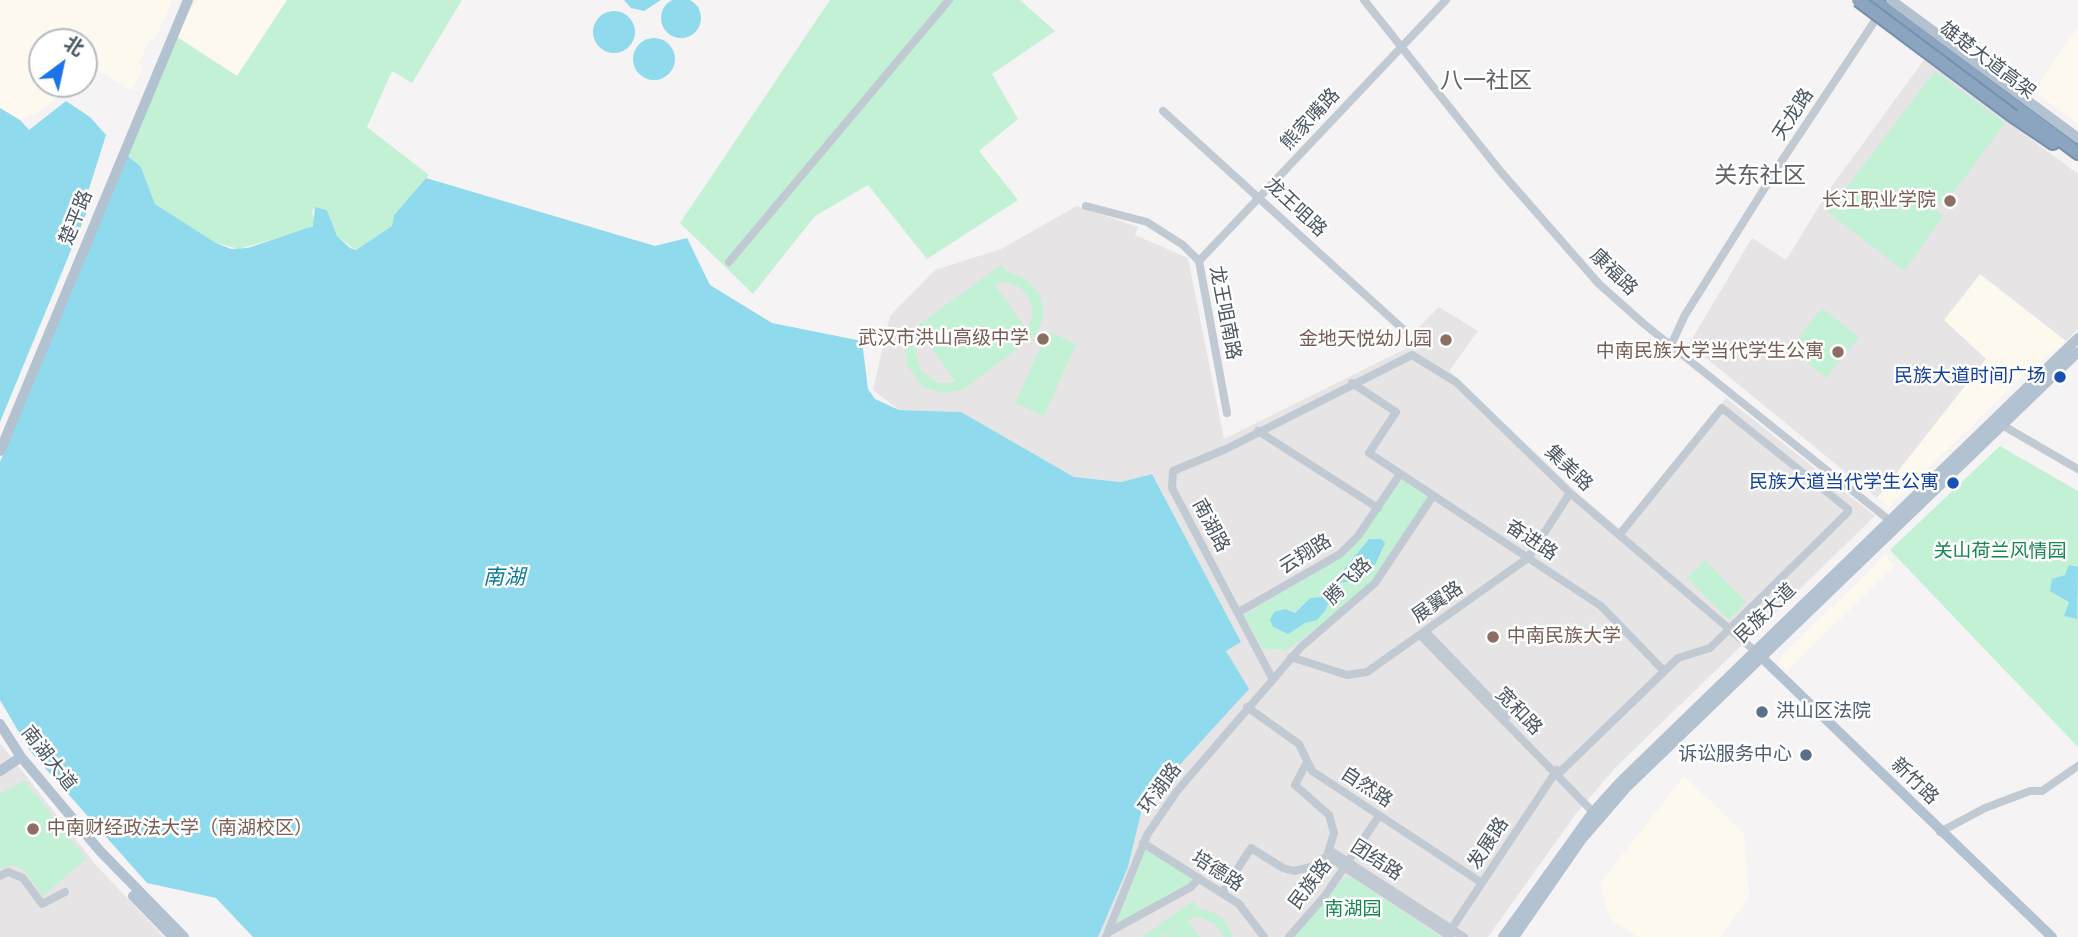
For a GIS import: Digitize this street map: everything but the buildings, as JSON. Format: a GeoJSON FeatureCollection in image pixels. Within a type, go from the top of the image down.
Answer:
{"type":"FeatureCollection","features":[{"type":"Feature","properties":{"kind":"highway"},"geometry":{"type":"LineString","coordinates":[[1858,0],[2013,116],[2078,157]]}},
{"type":"Feature","properties":{"kind":"highway","name":"雄楚大道高架"},"geometry":{"type":"LineString","coordinates":[[1873,0],[2078,157]]}},
{"type":"Feature","properties":{"kind":"highway","name":"雄楚大道高架"},"geometry":{"type":"LineString","coordinates":[[1883,6],[2078,141]]}},
{"type":"Feature","properties":{"kind":"main road","name":"楚平路"},"geometry":{"type":"LineString","coordinates":[[0,451],[182,0]]}},
{"type":"Feature","properties":{"kind":"main road","name":"楚平路"},"geometry":{"type":"LineString","coordinates":[[0,435],[143,96],[188,0]]}},
{"type":"Feature","properties":{"kind":"main road"},"geometry":{"type":"LineString","coordinates":[[1866,0],[1883,6],[2078,157]]}},
{"type":"Feature","properties":{"kind":"main road"},"geometry":{"type":"LineString","coordinates":[[1891,0],[2078,141]]}},
{"type":"Feature","properties":{"kind":"main road","name":"民族大道"},"geometry":{"type":"LineString","coordinates":[[1514,937],[1571,855],[1614,800],[1889,520],[2078,338]]}},
{"type":"Feature","properties":{"kind":"main road","name":"民族大道"},"geometry":{"type":"LineString","coordinates":[[1503,937],[1595,810],[1757,653],[2078,352]]}},
{"type":"Feature","properties":{"kind":"main road","name":"新竹路"},"geometry":{"type":"LineString","coordinates":[[1757,653],[2052,937]]}},
{"type":"Feature","properties":{"kind":"main road","name":"南湖大道"},"geometry":{"type":"LineString","coordinates":[[0,724],[20,758],[96,856],[173,937]]}},
{"type":"Feature","properties":{"kind":"main road","name":"南湖大道"},"geometry":{"type":"LineString","coordinates":[[0,735],[100,851],[184,937]]}},
{"type":"Feature","properties":{"kind":"main road"},"geometry":{"type":"LineString","coordinates":[[0,771],[20,758]]}},
{"type":"Feature","properties":{"kind":"street"},"geometry":{"type":"LineString","coordinates":[[729,262],[948,0]]}},
{"type":"Feature","properties":{"kind":"street","name":"康福路"},"geometry":{"type":"LineString","coordinates":[[1364,0],[1403,45],[1501,172],[1599,284],[1889,520]]}},
{"type":"Feature","properties":{"kind":"street","name":"熊家嘴路"},"geometry":{"type":"LineString","coordinates":[[1199,261],[1446,0]]}},
{"type":"Feature","properties":{"kind":"street","name":"天龙路"},"geometry":{"type":"LineString","coordinates":[[1671,345],[1685,315],[1883,6]]}},
{"type":"Feature","properties":{"kind":"street","name":"龙王咀路"},"geometry":{"type":"LineString","coordinates":[[1163,111],[1405,331]]}},
{"type":"Feature","properties":{"kind":"street","name":"龙王咀南路"},"geometry":{"type":"LineString","coordinates":[[1086,206],[1147,222],[1183,245],[1199,261],[1227,413]]}},
{"type":"Feature","properties":{"kind":"street","name":"集美路"},"geometry":{"type":"LineString","coordinates":[[1352,383],[1412,355],[1456,382],[1570,493],[1757,653]]}},
{"type":"Feature","properties":{"kind":"street"},"geometry":{"type":"LineString","coordinates":[[1258,431],[1352,383]]}},
{"type":"Feature","properties":{"kind":"street","name":"奋进路"},"geometry":{"type":"LineString","coordinates":[[1352,383],[1396,412],[1369,453],[1601,606],[1664,671]]}},
{"type":"Feature","properties":{"kind":"street","name":"发展路"},"geometry":{"type":"LineString","coordinates":[[1449,934],[1558,772],[1678,657],[1710,648],[1849,512],[1722,408],[1620,534]]}},
{"type":"Feature","properties":{"kind":"street"},"geometry":{"type":"LineString","coordinates":[[2002,425],[2078,469]]}},
{"type":"Feature","properties":{"kind":"street"},"geometry":{"type":"LineString","coordinates":[[1258,431],[1378,508]]}},
{"type":"Feature","properties":{"kind":"street","name":"南湖路"},"geometry":{"type":"LineString","coordinates":[[1258,431],[1226,449],[1177,467],[1171,481],[1272,678]]}},
{"type":"Feature","properties":{"kind":"street","name":"云翔路"},"geometry":{"type":"LineString","coordinates":[[1239,612],[1334,559],[1353,541],[1400,474]]}},
{"type":"Feature","properties":{"kind":"street","name":"展翼路"},"geometry":{"type":"LineString","coordinates":[[1291,657],[1341,674],[1357,675],[1367,671],[1528,558],[1570,493]]}},
{"type":"Feature","properties":{"kind":"street","name":"腾飞路"},"geometry":{"type":"LineString","coordinates":[[1272,678],[1291,657],[1369,590],[1433,496]]}},
{"type":"Feature","properties":{"kind":"street","name":"宽和路"},"geometry":{"type":"LineString","coordinates":[[1422,633],[1595,810]]}},
{"type":"Feature","properties":{"kind":"street","name":"环湖路"},"geometry":{"type":"LineString","coordinates":[[1107,934],[1143,843],[1177,791],[1272,678]]}},
{"type":"Feature","properties":{"kind":"street","name":"自然路"},"geometry":{"type":"LineString","coordinates":[[1247,707],[1296,741],[1312,771],[1482,883]]}},
{"type":"Feature","properties":{"kind":"street"},"geometry":{"type":"LineString","coordinates":[[1223,893],[1251,848],[1283,868],[1294,871],[1311,867],[1329,854],[1334,833],[1329,815],[1295,785],[1306,764]]}},
{"type":"Feature","properties":{"kind":"street"},"geometry":{"type":"LineString","coordinates":[[1940,832],[1985,808],[2030,791],[2042,791],[2078,766]]}},
{"type":"Feature","properties":{"kind":"street","name":"民族路"},"geometry":{"type":"LineString","coordinates":[[1289,937],[1346,865],[1379,816]]}},
{"type":"Feature","properties":{"kind":"street","name":"培德路"},"geometry":{"type":"LineString","coordinates":[[1143,843],[1244,909],[1264,937]]}},
{"type":"Feature","properties":{"kind":"street","name":"团结路"},"geometry":{"type":"LineString","coordinates":[[1329,854],[1449,934],[1464,937]]}},
{"type":"Feature","properties":{"kind":"street"},"geometry":{"type":"LineString","coordinates":[[0,876],[8,872],[23,878],[42,904],[65,892]]}},
{"type":"Feature","properties":{"kind":"street"},"geometry":{"type":"LineString","coordinates":[[1107,934],[1191,887],[1199,878]]}},
{"type":"Feature","properties":{"kind":"shaded area"},"geometry":{"type":"Polygon","coordinates":[[[0,0],[173,0],[155,39],[149,40],[139,64],[143,68],[132,91],[98,70],[98,28],[28,28],[28,98],[55,98],[41,111],[20,120],[0,108],[0,0]]]}},
{"type":"Feature","properties":{"kind":"shaded area"},"geometry":{"type":"Polygon","coordinates":[[[197,0],[287,0],[237,76],[174,35],[197,0]]]}},
{"type":"Feature","properties":{"kind":"shaded area"},"geometry":{"type":"Polygon","coordinates":[[[2078,27],[2078,124],[2034,91],[2078,27]]]}},
{"type":"Feature","properties":{"kind":"shaded area"},"geometry":{"type":"Polygon","coordinates":[[[1924,60],[2078,174],[2078,329],[2066,341],[1980,274],[1944,320],[1986,359],[1877,498],[1689,344],[1752,238],[1786,260],[1829,190],[1924,60]]]}},
{"type":"Feature","properties":{"kind":"shaded area","name":"中南民族大学"},"geometry":{"type":"Polygon","coordinates":[[[1077,206],[1138,227],[1135,235],[1188,258],[1224,439],[1417,343],[1422,337],[1415,331],[1439,307],[1478,331],[1449,371],[1583,498],[1619,528],[1726,398],[1875,516],[1615,768],[1575,815],[1488,937],[1098,937],[1128,867],[1143,805],[1239,676],[1226,650],[1241,642],[1152,474],[1121,482],[1074,477],[961,412],[899,410],[873,390],[890,316],[935,270],[1001,249],[1077,206]]]}},
{"type":"Feature","properties":{"kind":"shaded area"},"geometry":{"type":"Polygon","coordinates":[[[1981,274],[2066,341],[2016,382],[1889,507],[1877,498],[1986,359],[1941,324],[1981,274]]]}},
{"type":"Feature","properties":{"kind":"shaded area"},"geometry":{"type":"Polygon","coordinates":[[[1885,555],[1895,565],[1787,671],[1777,661],[1885,555]]]}},
{"type":"Feature","properties":{"kind":"shaded area","name":"中南财经政法大学（南湖校区）"},"geometry":{"type":"Polygon","coordinates":[[[0,743],[96,865],[164,937],[0,937],[0,743]]]}},
{"type":"Feature","properties":{"kind":"shaded area"},"geometry":{"type":"Polygon","coordinates":[[[1684,776],[1744,833],[1749,897],[1721,937],[1638,937],[1610,919],[1600,883],[1684,776]]]}},
{"type":"Feature","properties":{"kind":"green space"},"geometry":{"type":"Polygon","coordinates":[[[287,0],[462,0],[412,83],[392,71],[367,127],[429,175],[394,215],[392,226],[356,250],[337,236],[327,210],[315,207],[312,211],[315,224],[304,230],[239,249],[216,243],[155,204],[141,167],[128,156],[174,35],[237,76],[287,0]]]}},
{"type":"Feature","properties":{"kind":"green space"},"geometry":{"type":"Polygon","coordinates":[[[830,0],[1020,0],[1055,31],[992,74],[1018,119],[979,151],[1018,200],[927,259],[868,185],[815,216],[753,294],[680,223],[830,0]]]}},
{"type":"Feature","properties":{"kind":"green space"},"geometry":{"type":"Polygon","coordinates":[[[1935,71],[2005,123],[1953,193],[1948,191],[1936,209],[1943,217],[1904,271],[1828,212],[1935,71]]]}},
{"type":"Feature","properties":{"kind":"green space"},"geometry":{"type":"Polygon","coordinates":[[[1001,265],[1007,272],[1026,279],[1040,295],[1044,315],[1037,334],[962,390],[942,393],[923,387],[907,365],[905,351],[909,337],[906,334],[1001,265]],[[1006,282],[994,284],[1027,330],[1033,314],[1030,299],[1020,287],[1006,282]],[[922,335],[915,352],[921,371],[938,383],[955,382],[955,381],[922,335]]]}},
{"type":"Feature","properties":{"kind":"green space"},"geometry":{"type":"Polygon","coordinates":[[[1822,308],[1859,337],[1826,378],[1790,348],[1822,308]]]}},
{"type":"Feature","properties":{"kind":"green space"},"geometry":{"type":"Polygon","coordinates":[[[1048,331],[1076,344],[1044,416],[1015,403],[1048,331]]]}},
{"type":"Feature","properties":{"kind":"green space","name":"关山荷兰风情园"},"geometry":{"type":"Polygon","coordinates":[[[2000,446],[2078,491],[2078,747],[1890,550],[2000,446]]]}},
{"type":"Feature","properties":{"kind":"green space"},"geometry":{"type":"Polygon","coordinates":[[[1402,479],[1427,496],[1427,500],[1376,578],[1358,597],[1287,650],[1263,649],[1244,615],[1343,556],[1402,479]],[[1368,540],[1321,597],[1310,598],[1295,613],[1288,610],[1274,612],[1270,621],[1276,630],[1288,633],[1305,623],[1317,620],[1325,611],[1337,583],[1356,582],[1364,578],[1384,549],[1368,540]]]}},
{"type":"Feature","properties":{"kind":"green space"},"geometry":{"type":"Polygon","coordinates":[[[1705,560],[1746,602],[1729,620],[1687,578],[1705,560]]]}},
{"type":"Feature","properties":{"kind":"green space"},"geometry":{"type":"Polygon","coordinates":[[[24,780],[86,859],[43,896],[24,870],[12,865],[2,869],[0,865],[0,794],[24,780]]]}},
{"type":"Feature","properties":{"kind":"green space"},"geometry":{"type":"Polygon","coordinates":[[[1146,849],[1191,878],[1191,883],[1116,924],[1146,849]]]}},
{"type":"Feature","properties":{"kind":"green space","name":"南湖园"},"geometry":{"type":"Polygon","coordinates":[[[1351,877],[1441,937],[1294,937],[1344,878],[1351,877]]]}},
{"type":"Feature","properties":{"kind":"green space"},"geometry":{"type":"Polygon","coordinates":[[[1193,901],[1199,909],[1213,912],[1224,920],[1234,937],[1225,937],[1214,923],[1199,917],[1187,920],[1200,937],[1163,937],[1184,920],[1160,937],[1142,937],[1193,901]]]}},
{"type":"Feature","properties":{"kind":"water"},"geometry":{"type":"Polygon","coordinates":[[[681,-2],[689,-1],[695,4],[700,10],[700,26],[695,32],[689,37],[681,38],[673,37],[667,32],[662,26],[661,18],[662,10],[667,4],[673,-1],[681,-2]]]}},
{"type":"Feature","properties":{"kind":"water"},"geometry":{"type":"Polygon","coordinates":[[[624,0],[661,0],[644,11],[631,8],[624,0]]]}},
{"type":"Feature","properties":{"kind":"water"},"geometry":{"type":"Polygon","coordinates":[[[614,11],[629,17],[635,32],[629,47],[614,53],[599,47],[593,32],[599,17],[614,11]]]}},
{"type":"Feature","properties":{"kind":"water"},"geometry":{"type":"Polygon","coordinates":[[[654,38],[669,44],[675,59],[669,74],[654,80],[639,74],[633,59],[639,44],[654,38]]]}},
{"type":"Feature","properties":{"kind":"water","name":"南湖"},"geometry":{"type":"Polygon","coordinates":[[[66,101],[90,117],[106,135],[88,192],[107,203],[128,156],[141,167],[155,204],[216,243],[231,249],[248,248],[313,226],[315,207],[327,210],[337,236],[356,250],[392,226],[394,215],[426,178],[655,246],[687,238],[710,285],[772,323],[862,341],[868,389],[875,399],[899,410],[961,412],[1074,477],[1121,482],[1152,474],[1241,642],[1226,651],[1249,689],[1143,805],[1128,867],[1098,937],[253,937],[216,898],[147,883],[30,751],[0,700],[0,108],[20,120],[29,130],[66,101]]]}},
{"type":"Feature","properties":{"kind":"water"},"geometry":{"type":"Polygon","coordinates":[[[1369,539],[1381,539],[1385,543],[1376,563],[1359,581],[1337,583],[1325,611],[1317,620],[1305,623],[1288,634],[1273,627],[1270,620],[1274,612],[1285,609],[1295,613],[1310,598],[1321,597],[1369,539]]]}},
{"type":"Feature","properties":{"kind":"water"},"geometry":{"type":"Polygon","coordinates":[[[2069,565],[2078,567],[2077,619],[2064,616],[2069,602],[2050,591],[2052,579],[2065,575],[2069,565]]]}},
{"type":"Feature","properties":{"kind":"pier"},"geometry":{"type":"Polygon","coordinates":[[[95,192],[106,198],[107,203],[0,462],[0,422],[95,192]]]}},
{"type":"Feature","properties":{"kind":"place","name":"长江职业学院"},"geometry":{"type":"Point","coordinates":[1950,201]}},
{"type":"Feature","properties":{"kind":"place","name":"武汉市洪山高级中学"},"geometry":{"type":"Point","coordinates":[1043,339]}},
{"type":"Feature","properties":{"kind":"place","name":"金地天悦幼儿园"},"geometry":{"type":"Point","coordinates":[1446,340]}},
{"type":"Feature","properties":{"kind":"place","name":"中南民族大学当代学生公寓"},"geometry":{"type":"Point","coordinates":[1838,352]}},
{"type":"Feature","properties":{"kind":"place","name":"民族大道时间广场"},"geometry":{"type":"Point","coordinates":[2060,377]}},
{"type":"Feature","properties":{"kind":"place","name":"民族大道当代学生公寓"},"geometry":{"type":"Point","coordinates":[1953,483]}},
{"type":"Feature","properties":{"kind":"place","name":"中南民族大学"},"geometry":{"type":"Point","coordinates":[1493,637]}},
{"type":"Feature","properties":{"kind":"place","name":"洪山区法院"},"geometry":{"type":"Point","coordinates":[1762,712]}},
{"type":"Feature","properties":{"kind":"place","name":"诉讼服务中心"},"geometry":{"type":"Point","coordinates":[1806,755]}},
{"type":"Feature","properties":{"kind":"place","name":"中南财经政法大学（南湖校区）"},"geometry":{"type":"Point","coordinates":[33,829]}},
{"type":"Feature","properties":{"kind":"district","name":"八一社区"},"geometry":{"type":"Point","coordinates":[1486,82]}},
{"type":"Feature","properties":{"kind":"district","name":"关东社区"},"geometry":{"type":"Point","coordinates":[1760,177]}}]}
